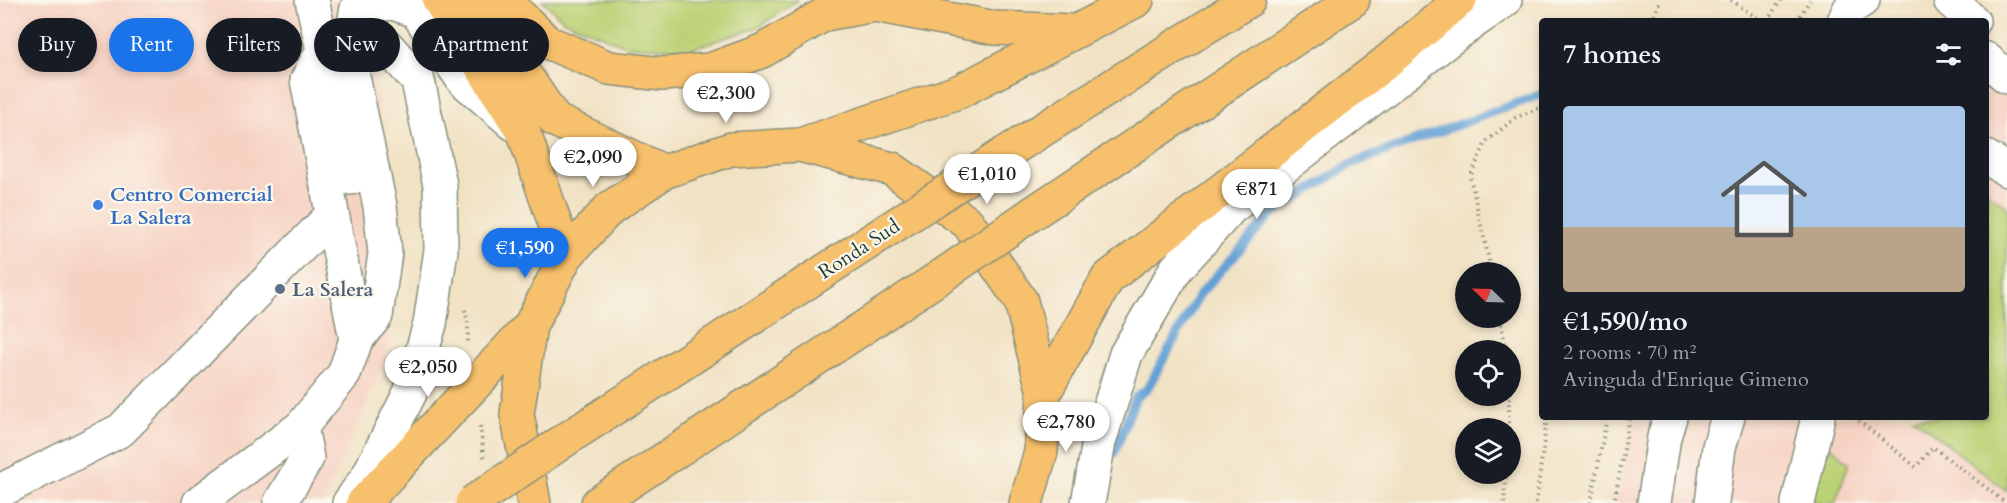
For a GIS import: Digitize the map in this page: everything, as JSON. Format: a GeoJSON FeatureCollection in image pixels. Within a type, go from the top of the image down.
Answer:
{"type":"FeatureCollection","features":[{"type":"Feature","properties":{"kind":"main road"},"geometry":{"type":"LineString","coordinates":[[439,0],[525,133],[566,256]]}},
{"type":"Feature","properties":{"kind":"main road"},"geometry":{"type":"LineString","coordinates":[[475,0],[555,120],[664,172]]}},
{"type":"Feature","properties":{"kind":"main road"},"geometry":{"type":"LineString","coordinates":[[504,0],[547,42],[609,68],[663,74],[710,70],[762,51],[825,14],[875,4],[994,28],[1074,32]]}},
{"type":"Feature","properties":{"kind":"main road"},"geometry":{"type":"LineString","coordinates":[[363,503],[530,326],[566,256],[610,208],[664,172],[731,149],[800,145],[958,92],[1137,0]]}},
{"type":"Feature","properties":{"kind":"main road","name":"Ronda Sud"},"geometry":{"type":"LineString","coordinates":[[472,503],[1001,156],[1249,0]]}},
{"type":"Feature","properties":{"kind":"main road"},"geometry":{"type":"LineString","coordinates":[[599,502],[771,391],[1353,0]]}},
{"type":"Feature","properties":{"kind":"main road"},"geometry":{"type":"LineString","coordinates":[[1044,393],[1108,278],[1384,64],[1460,0]]}},
{"type":"Feature","properties":{"kind":"main road"},"geometry":{"type":"LineString","coordinates":[[800,145],[892,169],[968,223],[1022,301],[1044,393],[1041,452],[1026,503]]}},
{"type":"Feature","properties":{"kind":"main road"},"geometry":{"type":"LineString","coordinates":[[530,326],[517,414],[534,503]]}},
{"type":"Feature","properties":{"kind":"street"},"geometry":{"type":"LineString","coordinates":[[312,0],[320,18]]}},
{"type":"Feature","properties":{"kind":"street"},"geometry":{"type":"LineString","coordinates":[[1384,64],[1480,0]]}},
{"type":"Feature","properties":{"kind":"street"},"geometry":{"type":"LineString","coordinates":[[1088,503],[1099,442],[1126,354],[1176,269],[1232,208],[1455,35],[1505,0]]}},
{"type":"Feature","properties":{"kind":"street"},"geometry":{"type":"LineString","coordinates":[[1845,18],[1850,8],[1863,0]]}},
{"type":"Feature","properties":{"kind":"street"},"geometry":{"type":"LineString","coordinates":[[1950,0],[1970,18]]}},
{"type":"Feature","properties":{"kind":"street"},"geometry":{"type":"LineString","coordinates":[[1974,18],[1977,0]]}},
{"type":"Feature","properties":{"kind":"street"},"geometry":{"type":"LineString","coordinates":[[352,18],[357,8],[393,3],[416,11],[463,80],[525,133]]}},
{"type":"Feature","properties":{"kind":"street"},"geometry":{"type":"LineString","coordinates":[[349,503],[368,476],[410,393],[430,324],[441,250],[440,185],[418,81],[400,61]]}},
{"type":"Feature","properties":{"kind":"street"},"geometry":{"type":"LineString","coordinates":[[1989,62],[2007,77]]}},
{"type":"Feature","properties":{"kind":"street"},"geometry":{"type":"LineString","coordinates":[[315,72],[307,80],[356,340]]}},
{"type":"Feature","properties":{"kind":"street"},"geometry":{"type":"LineString","coordinates":[[338,72],[351,178]]}},
{"type":"Feature","properties":{"kind":"street"},"geometry":{"type":"LineString","coordinates":[[199,503],[301,427],[344,374],[356,340],[376,316],[385,253],[380,206],[341,72]]}},
{"type":"Feature","properties":{"kind":"street"},"geometry":{"type":"LineString","coordinates":[[1989,159],[2007,170]]}},
{"type":"Feature","properties":{"kind":"street"},"geometry":{"type":"LineString","coordinates":[[0,490],[121,430],[332,215]]}},
{"type":"Feature","properties":{"kind":"street"},"geometry":{"type":"LineString","coordinates":[[1654,503],[1664,437],[1669,420]]}},
{"type":"Feature","properties":{"kind":"street"},"geometry":{"type":"LineString","coordinates":[[1712,503],[1719,447],[1727,420]]}},
{"type":"Feature","properties":{"kind":"street"},"geometry":{"type":"LineString","coordinates":[[1798,503],[1817,420]]}},
{"type":"Feature","properties":{"kind":"street"},"geometry":{"type":"LineString","coordinates":[[280,503],[307,458],[301,427]]}},
{"type":"Feature","properties":{"kind":"path"},"geometry":{"type":"LineString","coordinates":[[1653,18],[1660,0]]}},
{"type":"Feature","properties":{"kind":"path"},"geometry":{"type":"LineString","coordinates":[[1731,0],[1757,18]]}},
{"type":"Feature","properties":{"kind":"path"},"geometry":{"type":"LineString","coordinates":[[1769,18],[1781,0]]}},
{"type":"Feature","properties":{"kind":"path"},"geometry":{"type":"LineString","coordinates":[[1799,18],[1810,0]]}},
{"type":"Feature","properties":{"kind":"path"},"geometry":{"type":"LineString","coordinates":[[1489,262],[1470,177],[1486,142],[1515,118],[1539,108]]}},
{"type":"Feature","properties":{"kind":"path"},"geometry":{"type":"LineString","coordinates":[[463,398],[478,406],[485,463]]}},
{"type":"Feature","properties":{"kind":"path"},"geometry":{"type":"LineString","coordinates":[[1536,503],[1547,420]]}},
{"type":"Feature","properties":{"kind":"path"},"geometry":{"type":"LineString","coordinates":[[1591,503],[1606,420]]}},
{"type":"Feature","properties":{"kind":"path"},"geometry":{"type":"LineString","coordinates":[[1614,503],[1629,420]]}},
{"type":"Feature","properties":{"kind":"path"},"geometry":{"type":"LineString","coordinates":[[1858,420],[1916,467],[1933,447],[2006,503]]}},
{"type":"Feature","properties":{"kind":"path"},"geometry":{"type":"LineString","coordinates":[[1504,503],[1505,484]]}},
{"type":"Feature","properties":{"kind":"shaded area"},"geometry":{"type":"Polygon","coordinates":[[[0,0],[365,0],[367,18],[314,18],[314,72],[374,72],[389,194],[389,350],[324,503],[0,503],[0,0]]]}},
{"type":"Feature","properties":{"kind":"shaded area"},"geometry":{"type":"Polygon","coordinates":[[[2007,71],[2007,503],[1616,503],[1632,420],[1989,420],[1989,74],[2007,71]]]}},
{"type":"Feature","properties":{"kind":"green space"},"geometry":{"type":"Polygon","coordinates":[[[542,0],[798,0],[757,28],[690,49],[626,46],[563,20],[542,0]]]}},
{"type":"Feature","properties":{"kind":"green space"},"geometry":{"type":"Polygon","coordinates":[[[1989,194],[2007,206],[2007,491],[1917,420],[1989,420],[1989,194]]]}},
{"type":"Feature","properties":{"kind":"green space"},"geometry":{"type":"Polygon","coordinates":[[[1825,441],[1849,463],[1835,503],[1812,503],[1825,441]]]}},
{"type":"Feature","properties":{"kind":"waterway"},"geometry":{"type":"LineString","coordinates":[[1114,453],[1136,397],[1147,389],[1199,295],[1272,214],[1351,164],[1539,95]]}},
{"type":"Feature","properties":{"kind":"place","name":"Centro Comercial La Salera"},"geometry":{"type":"Point","coordinates":[98,205]}},
{"type":"Feature","properties":{"kind":"place","name":"La Salera"},"geometry":{"type":"Point","coordinates":[280,289]}}]}
